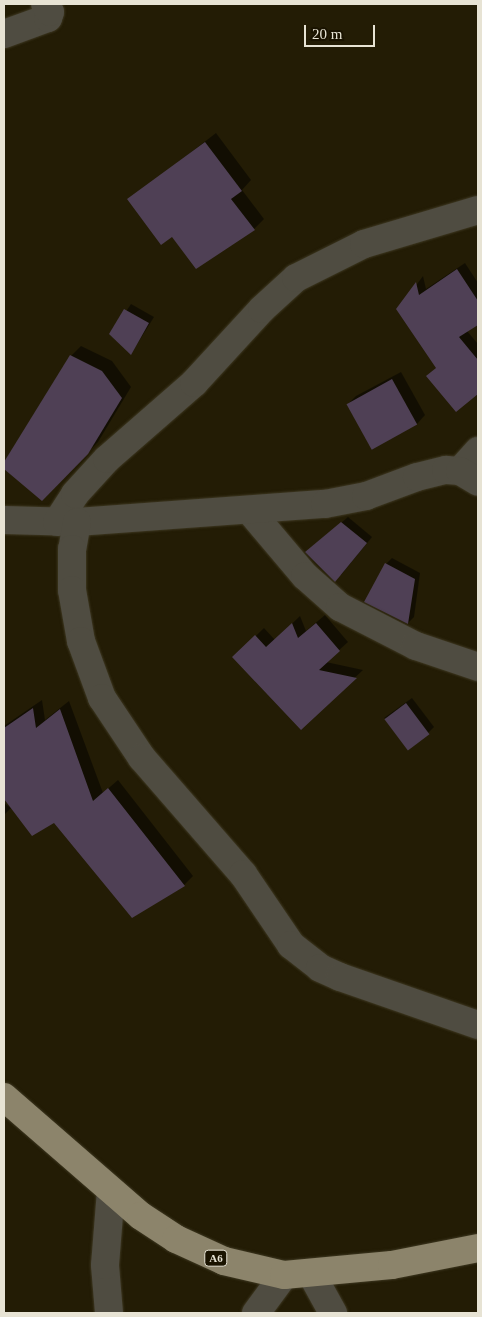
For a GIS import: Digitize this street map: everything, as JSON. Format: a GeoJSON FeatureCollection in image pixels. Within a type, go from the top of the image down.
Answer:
{"type":"FeatureCollection","features":[{"type":"Feature","properties":{"kind":"highway","name":"A6"},"geometry":{"type":"LineString","coordinates":[[4,1098],[111,1191],[155,1225],[200,1252],[241,1266],[284,1275],[311,1273],[392,1265],[478,1248]]}},
{"type":"Feature","properties":{"kind":"street"},"geometry":{"type":"LineString","coordinates":[[4,34],[48,18],[50,12],[44,4]]}},
{"type":"Feature","properties":{"kind":"street"},"geometry":{"type":"LineString","coordinates":[[478,210],[364,244],[296,278],[262,309],[194,383],[107,458],[75,494],[67,522],[72,549],[72,590],[81,641],[102,698],[142,758],[243,874],[291,944],[320,968],[340,977],[478,1025]]}},
{"type":"Feature","properties":{"kind":"street"},"geometry":{"type":"LineString","coordinates":[[4,520],[67,522],[250,511],[352,499],[428,474],[472,468]]}},
{"type":"Feature","properties":{"kind":"street"},"geometry":{"type":"LineString","coordinates":[[250,511],[305,576],[340,608],[416,646],[478,667]]}},
{"type":"Feature","properties":{"kind":"street"},"geometry":{"type":"LineString","coordinates":[[109,1313],[105,1257],[111,1191]]}},
{"type":"Feature","properties":{"kind":"street"},"geometry":{"type":"LineString","coordinates":[[311,1273],[333,1313]]}},
{"type":"Feature","properties":{"kind":"street"},"geometry":{"type":"LineString","coordinates":[[256,1313],[284,1275]]}},
{"type":"Feature","properties":{"kind":"building"},"geometry":{"type":"Polygon","coordinates":[[[205,142],[242,191],[231,199],[255,230],[196,269],[172,237],[161,245],[127,199],[205,142]]]}},
{"type":"Feature","properties":{"kind":"building"},"geometry":{"type":"Polygon","coordinates":[[[457,269],[478,301],[478,325],[459,337],[478,360],[478,394],[456,412],[426,376],[436,368],[396,309],[416,282],[419,295],[457,269]]]}},
{"type":"Feature","properties":{"kind":"building"},"geometry":{"type":"Polygon","coordinates":[[[124,309],[149,323],[131,355],[109,334],[124,309]]]}},
{"type":"Feature","properties":{"kind":"building"},"geometry":{"type":"Polygon","coordinates":[[[70,355],[102,371],[122,398],[88,454],[42,501],[4,469],[4,462],[70,355]]]}},
{"type":"Feature","properties":{"kind":"building"},"geometry":{"type":"Polygon","coordinates":[[[392,379],[417,424],[372,450],[347,404],[392,379]]]}},
{"type":"Feature","properties":{"kind":"building"},"geometry":{"type":"Polygon","coordinates":[[[341,522],[367,543],[335,582],[305,552],[341,522]]]}},
{"type":"Feature","properties":{"kind":"building"},"geometry":{"type":"Polygon","coordinates":[[[385,563],[415,579],[408,624],[364,602],[385,563]]]}},
{"type":"Feature","properties":{"kind":"building"},"geometry":{"type":"Polygon","coordinates":[[[292,623],[298,638],[316,623],[340,651],[319,670],[357,678],[301,730],[232,657],[255,635],[266,647],[292,623]]]}},
{"type":"Feature","properties":{"kind":"building"},"geometry":{"type":"Polygon","coordinates":[[[406,703],[429,734],[408,750],[384,719],[406,703]]]}},
{"type":"Feature","properties":{"kind":"building"},"geometry":{"type":"Polygon","coordinates":[[[33,708],[36,728],[60,709],[93,801],[108,788],[185,886],[132,918],[54,823],[32,836],[4,799],[4,728],[33,708]]]}}]}
